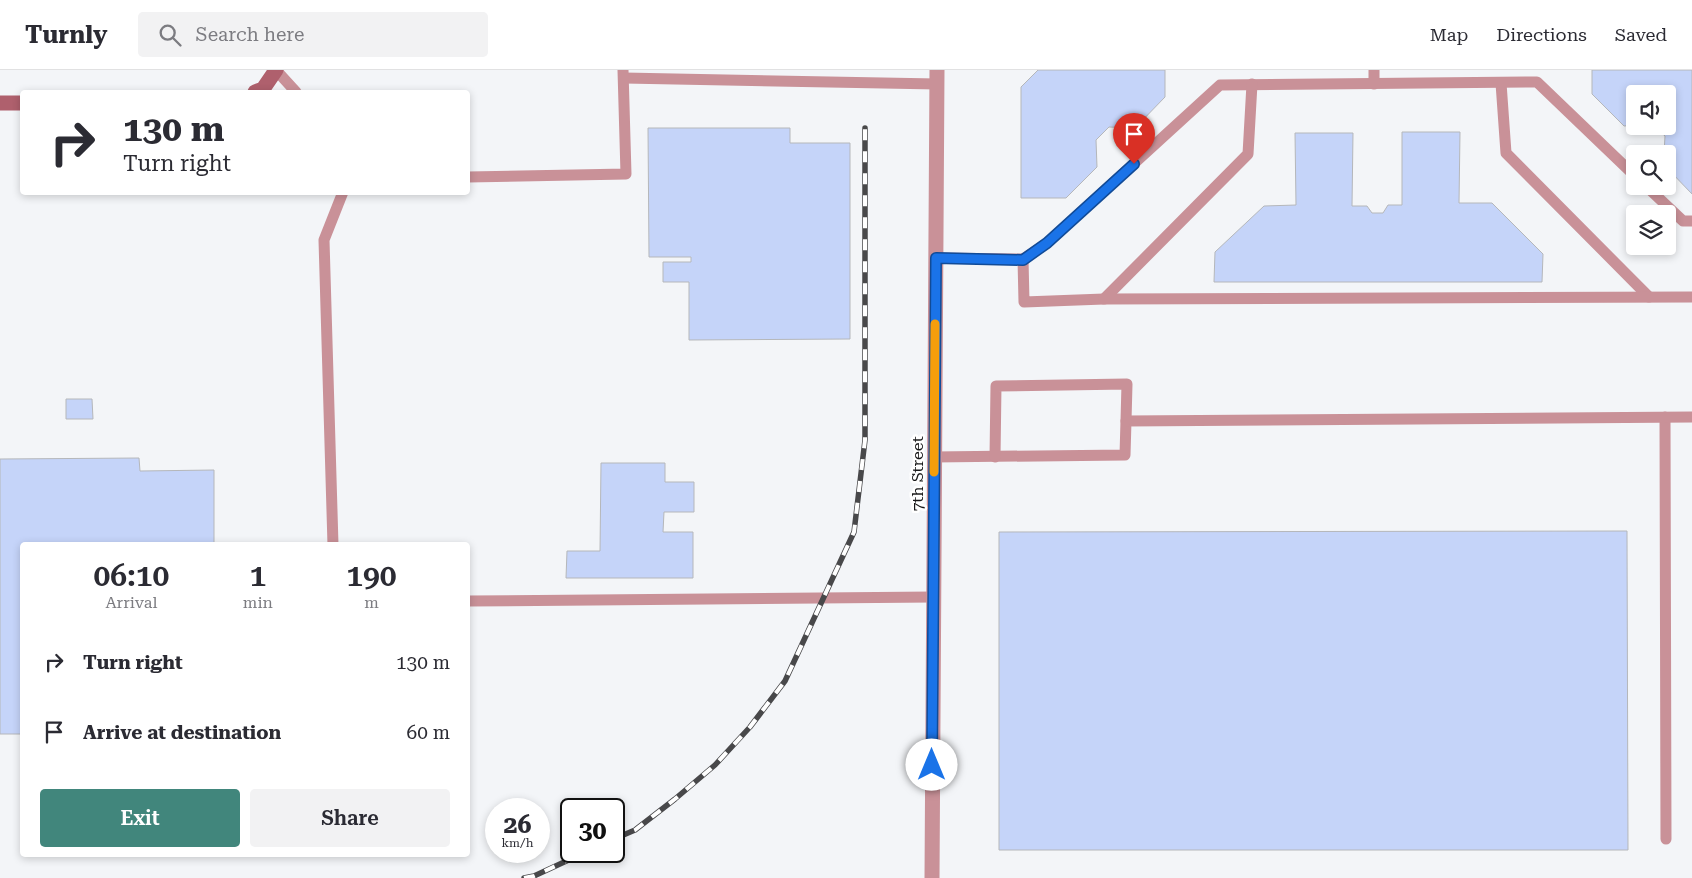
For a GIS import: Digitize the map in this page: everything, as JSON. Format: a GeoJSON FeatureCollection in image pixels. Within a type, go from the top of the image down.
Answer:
{"type":"FeatureCollection","features":[{"type":"Feature","properties":{"kind":"street"},"geometry":{"type":"LineString","coordinates":[[260,90],[276,70]]}},
{"type":"Feature","properties":{"kind":"street","name":"7th Street"},"geometry":{"type":"LineString","coordinates":[[932,878],[937,77]]}},
{"type":"Feature","properties":{"kind":"street"},"geometry":{"type":"LineString","coordinates":[[0,103],[20,103]]}},
{"type":"Feature","properties":{"kind":"lane"},"geometry":{"type":"LineString","coordinates":[[276,70],[294,90]]}},
{"type":"Feature","properties":{"kind":"lane"},"geometry":{"type":"LineString","coordinates":[[1374,70],[1374,84]]}},
{"type":"Feature","properties":{"kind":"lane"},"geometry":{"type":"LineString","coordinates":[[470,177],[626,174],[624,74],[937,77]]}},
{"type":"Feature","properties":{"kind":"lane"},"geometry":{"type":"LineString","coordinates":[[1501,82],[1506,153],[1649,297]]}},
{"type":"Feature","properties":{"kind":"lane"},"geometry":{"type":"LineString","coordinates":[[936,258],[1023,260],[1047,243],[1220,85],[1537,82],[1626,167]]}},
{"type":"Feature","properties":{"kind":"lane"},"geometry":{"type":"LineString","coordinates":[[1104,299],[1248,154],[1252,84]]}},
{"type":"Feature","properties":{"kind":"lane"},"geometry":{"type":"LineString","coordinates":[[333,542],[324,240],[342,195]]}},
{"type":"Feature","properties":{"kind":"lane"},"geometry":{"type":"LineString","coordinates":[[1656,195],[1683,221],[1692,221]]}},
{"type":"Feature","properties":{"kind":"lane"},"geometry":{"type":"LineString","coordinates":[[1023,260],[1024,302],[1104,299],[1692,297]]}},
{"type":"Feature","properties":{"kind":"lane"},"geometry":{"type":"LineString","coordinates":[[934,458],[1125,455],[1127,384],[996,386],[995,457]]}},
{"type":"Feature","properties":{"kind":"lane"},"geometry":{"type":"LineString","coordinates":[[1126,421],[1692,417]]}},
{"type":"Feature","properties":{"kind":"lane"},"geometry":{"type":"LineString","coordinates":[[1665,418],[1666,839]]}},
{"type":"Feature","properties":{"kind":"lane"},"geometry":{"type":"LineString","coordinates":[[470,601],[933,597]]}},
{"type":"Feature","properties":{"kind":"building"},"geometry":{"type":"Polygon","coordinates":[[[1038,70],[1165,70],[1165,97],[1135,128],[1109,127],[1096,140],[1097,167],[1066,198],[1021,198],[1021,87],[1038,70]]]}},
{"type":"Feature","properties":{"kind":"building"},"geometry":{"type":"Polygon","coordinates":[[[1592,70],[1692,70],[1692,194],[1676,177],[1676,145],[1664,145],[1664,135],[1676,135],[1676,85],[1626,85],[1626,126],[1592,94],[1592,70]]]}},
{"type":"Feature","properties":{"kind":"building"},"geometry":{"type":"Polygon","coordinates":[[[648,128],[790,128],[790,143],[850,143],[850,339],[689,340],[689,282],[663,282],[663,262],[691,262],[691,257],[649,257],[648,128]]]}},
{"type":"Feature","properties":{"kind":"building"},"geometry":{"type":"Polygon","coordinates":[[[1402,132],[1460,132],[1459,203],[1492,203],[1543,254],[1542,282],[1214,282],[1215,252],[1264,206],[1296,205],[1295,133],[1353,133],[1352,206],[1367,206],[1372,213],[1383,213],[1388,205],[1402,205],[1402,132]]]}},
{"type":"Feature","properties":{"kind":"building"},"geometry":{"type":"Polygon","coordinates":[[[66,399],[92,399],[93,419],[66,419],[66,399]]]}},
{"type":"Feature","properties":{"kind":"building"},"geometry":{"type":"Polygon","coordinates":[[[139,458],[140,471],[214,470],[214,542],[20,542],[20,734],[0,734],[0,459],[139,458]]]}},
{"type":"Feature","properties":{"kind":"building"},"geometry":{"type":"Polygon","coordinates":[[[601,463],[665,463],[665,482],[694,482],[694,512],[664,512],[663,532],[693,532],[693,578],[566,578],[567,551],[600,551],[601,463]]]}},
{"type":"Feature","properties":{"kind":"building"},"geometry":{"type":"Polygon","coordinates":[[[1627,531],[1628,850],[999,850],[999,532],[1627,531]]]}},
{"type":"Feature","properties":{"kind":"railway"},"geometry":{"type":"LineString","coordinates":[[625,834],[635,830],[715,765],[750,727],[785,681],[854,532],[865,440],[865,128]]}},
{"type":"Feature","properties":{"kind":"railway"},"geometry":{"type":"LineString","coordinates":[[524,878],[534,876],[562,863]]}},
{"type":"Feature","properties":{"kind":"slow traffic"},"geometry":{"type":"LineString","coordinates":[[934,472],[935,324]]}},
{"type":"Feature","properties":{"kind":"route"},"geometry":{"type":"LineString","coordinates":[[932,765],[936,258],[1023,260],[1047,243],[1134,164]]}}]}
